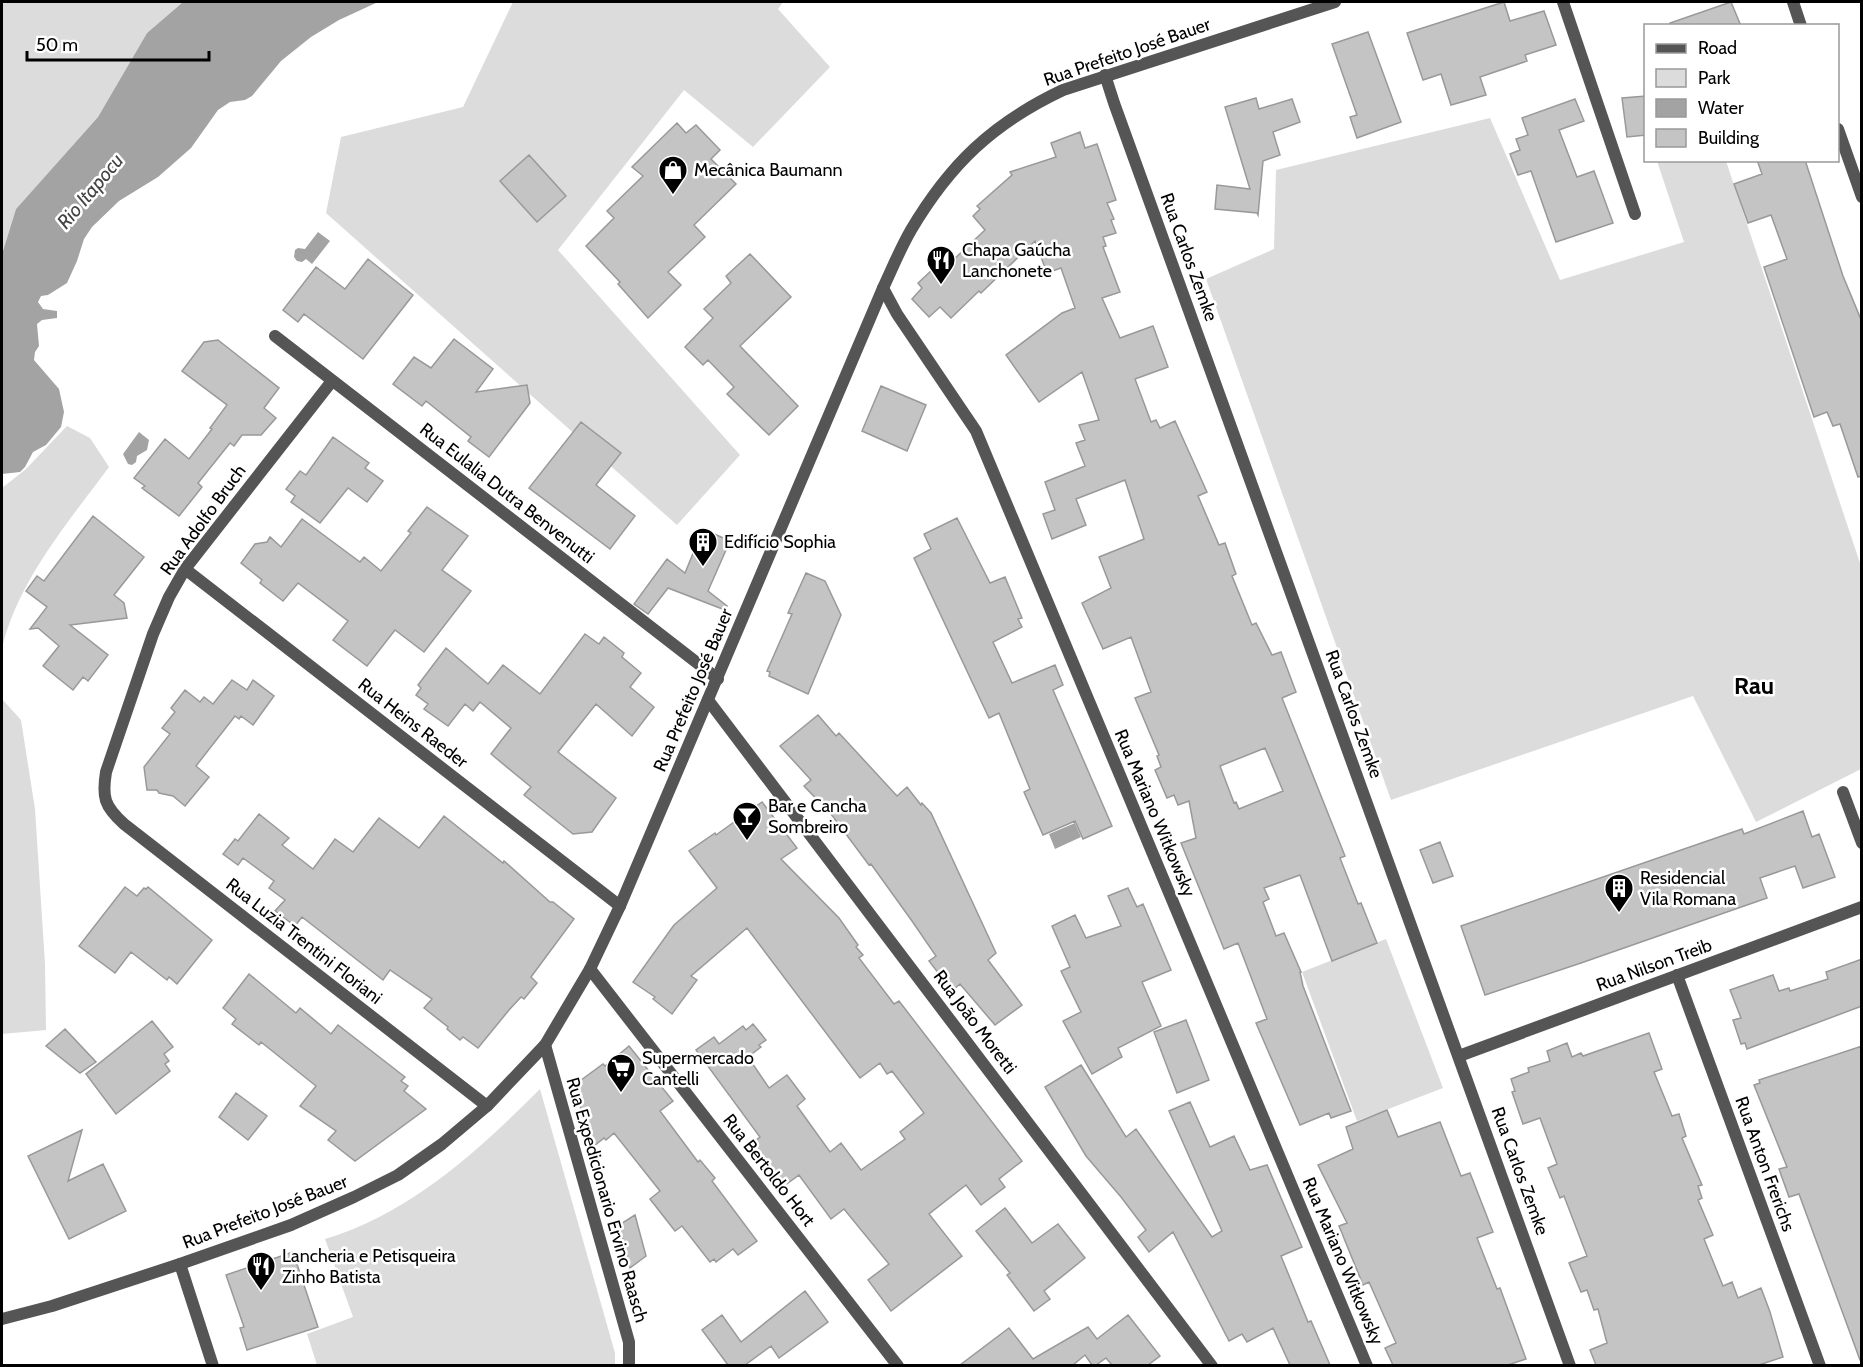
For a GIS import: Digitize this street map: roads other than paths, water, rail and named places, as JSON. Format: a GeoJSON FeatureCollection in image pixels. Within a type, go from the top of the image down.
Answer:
{"type":"FeatureCollection","features":[{"type":"Feature","properties":{"kind":"street","name":"Rua Prefeito José Bauer"},"geometry":{"type":"LineString","coordinates":[[2,1319],[52,1306],[291,1225],[398,1175],[442,1144],[487,1106],[544,1045],[590,969],[620,906],[718,679],[883,288],[910,232],[932,196],[959,162],[993,131],[1032,104],[1105,75],[1335,2]]}},
{"type":"Feature","properties":{"kind":"street"},"geometry":{"type":"LineString","coordinates":[[1563,2],[1635,214]]}},
{"type":"Feature","properties":{"kind":"street"},"geometry":{"type":"LineString","coordinates":[[1793,2],[1800,24]]}},
{"type":"Feature","properties":{"kind":"street","name":"Rua Carlos Zemke"},"geometry":{"type":"LineString","coordinates":[[1105,75],[1570,1365]]}},
{"type":"Feature","properties":{"kind":"street"},"geometry":{"type":"LineString","coordinates":[[1839,132],[1862,197]]}},
{"type":"Feature","properties":{"kind":"street","name":"Rua Mariano Witkowsky"},"geometry":{"type":"LineString","coordinates":[[883,288],[897,314],[976,431],[1367,1365]]}},
{"type":"Feature","properties":{"kind":"street","name":"Rua Eulalia Dutra Benvenutti"},"geometry":{"type":"LineString","coordinates":[[275,336],[718,679]]}},
{"type":"Feature","properties":{"kind":"street","name":"Rua Adolfo Bruch"},"geometry":{"type":"LineString","coordinates":[[105,800],[103,789],[106,772],[149,645],[169,597],[185,569],[332,381]]}},
{"type":"Feature","properties":{"kind":"street","name":"Rua Heins Raeder"},"geometry":{"type":"LineString","coordinates":[[185,569],[620,906]]}},
{"type":"Feature","properties":{"kind":"street","name":"Rua João Moretti"},"geometry":{"type":"LineString","coordinates":[[708,700],[1212,1365]]}},
{"type":"Feature","properties":{"kind":"street"},"geometry":{"type":"LineString","coordinates":[[1843,792],[1862,843]]}},
{"type":"Feature","properties":{"kind":"street","name":"Rua Luzia Trentini Floriani"},"geometry":{"type":"LineString","coordinates":[[105,800],[112,813],[124,824],[487,1106]]}},
{"type":"Feature","properties":{"kind":"street","name":"Rua Nilson Treib"},"geometry":{"type":"LineString","coordinates":[[1459,1056],[1862,907]]}},
{"type":"Feature","properties":{"kind":"street","name":"Rua Bertoldo Hort"},"geometry":{"type":"LineString","coordinates":[[590,969],[898,1365]]}},
{"type":"Feature","properties":{"kind":"street","name":"Rua Anton Frerichs"},"geometry":{"type":"LineString","coordinates":[[1677,975],[1820,1365]]}},
{"type":"Feature","properties":{"kind":"street","name":"Rua Expedicionario Ervino Raasch"},"geometry":{"type":"LineString","coordinates":[[544,1045],[629,1342],[629,1365]]}},
{"type":"Feature","properties":{"kind":"street"},"geometry":{"type":"LineString","coordinates":[[180,1264],[213,1365]]}},
{"type":"Feature","properties":{"kind":"water","name":"Rio Itapocu"},"geometry":{"type":"Polygon","coordinates":[[[183,2],[378,2],[339,20],[311,37],[281,61],[252,96],[245,100],[230,102],[218,110],[191,148],[158,177],[119,201],[92,227],[84,239],[67,283],[48,295],[41,296],[38,302],[43,309],[57,311],[57,318],[42,320],[37,324],[39,346],[34,360],[59,389],[64,412],[61,427],[46,445],[33,452],[20,472],[2,474],[2,254],[16,209],[98,117],[147,33],[183,2]]]}},
{"type":"Feature","properties":{"kind":"water"},"geometry":{"type":"Polygon","coordinates":[[[318,232],[330,241],[312,264],[306,259],[302,262],[297,261],[294,257],[295,250],[305,249],[318,232]]]}},
{"type":"Feature","properties":{"kind":"water"},"geometry":{"type":"Polygon","coordinates":[[[139,432],[149,440],[147,450],[137,456],[136,462],[132,465],[128,464],[123,454],[139,432]]]}},
{"type":"Feature","properties":{"kind":"water"},"geometry":{"type":"Polygon","coordinates":[[[1075,823],[1081,837],[1055,849],[1049,834],[1075,823]]]}},
{"type":"Feature","properties":{"kind":"place","name":"Mecânica Baumann"},"geometry":{"type":"Point","coordinates":[673,196]}},
{"type":"Feature","properties":{"kind":"place","name":"Chapa Gaúcha Lanchonete"},"geometry":{"type":"Point","coordinates":[941,286]}},
{"type":"Feature","properties":{"kind":"place","name":"Edifício Sophia"},"geometry":{"type":"Point","coordinates":[703,568]}},
{"type":"Feature","properties":{"kind":"place","name":"Bar e Cancha Sombreiro"},"geometry":{"type":"Point","coordinates":[747,842]}},
{"type":"Feature","properties":{"kind":"place","name":"Residencial Vila Romana"},"geometry":{"type":"Point","coordinates":[1619,914]}},
{"type":"Feature","properties":{"kind":"place","name":"Supermercado Cantelli"},"geometry":{"type":"Point","coordinates":[621,1094]}},
{"type":"Feature","properties":{"kind":"place","name":"Lancheria e Petisqueira Zinho Batista"},"geometry":{"type":"Point","coordinates":[261,1292]}},
{"type":"Feature","properties":{"kind":"district","name":"Rau"},"geometry":{"type":"Point","coordinates":[1754,685]}}]}
